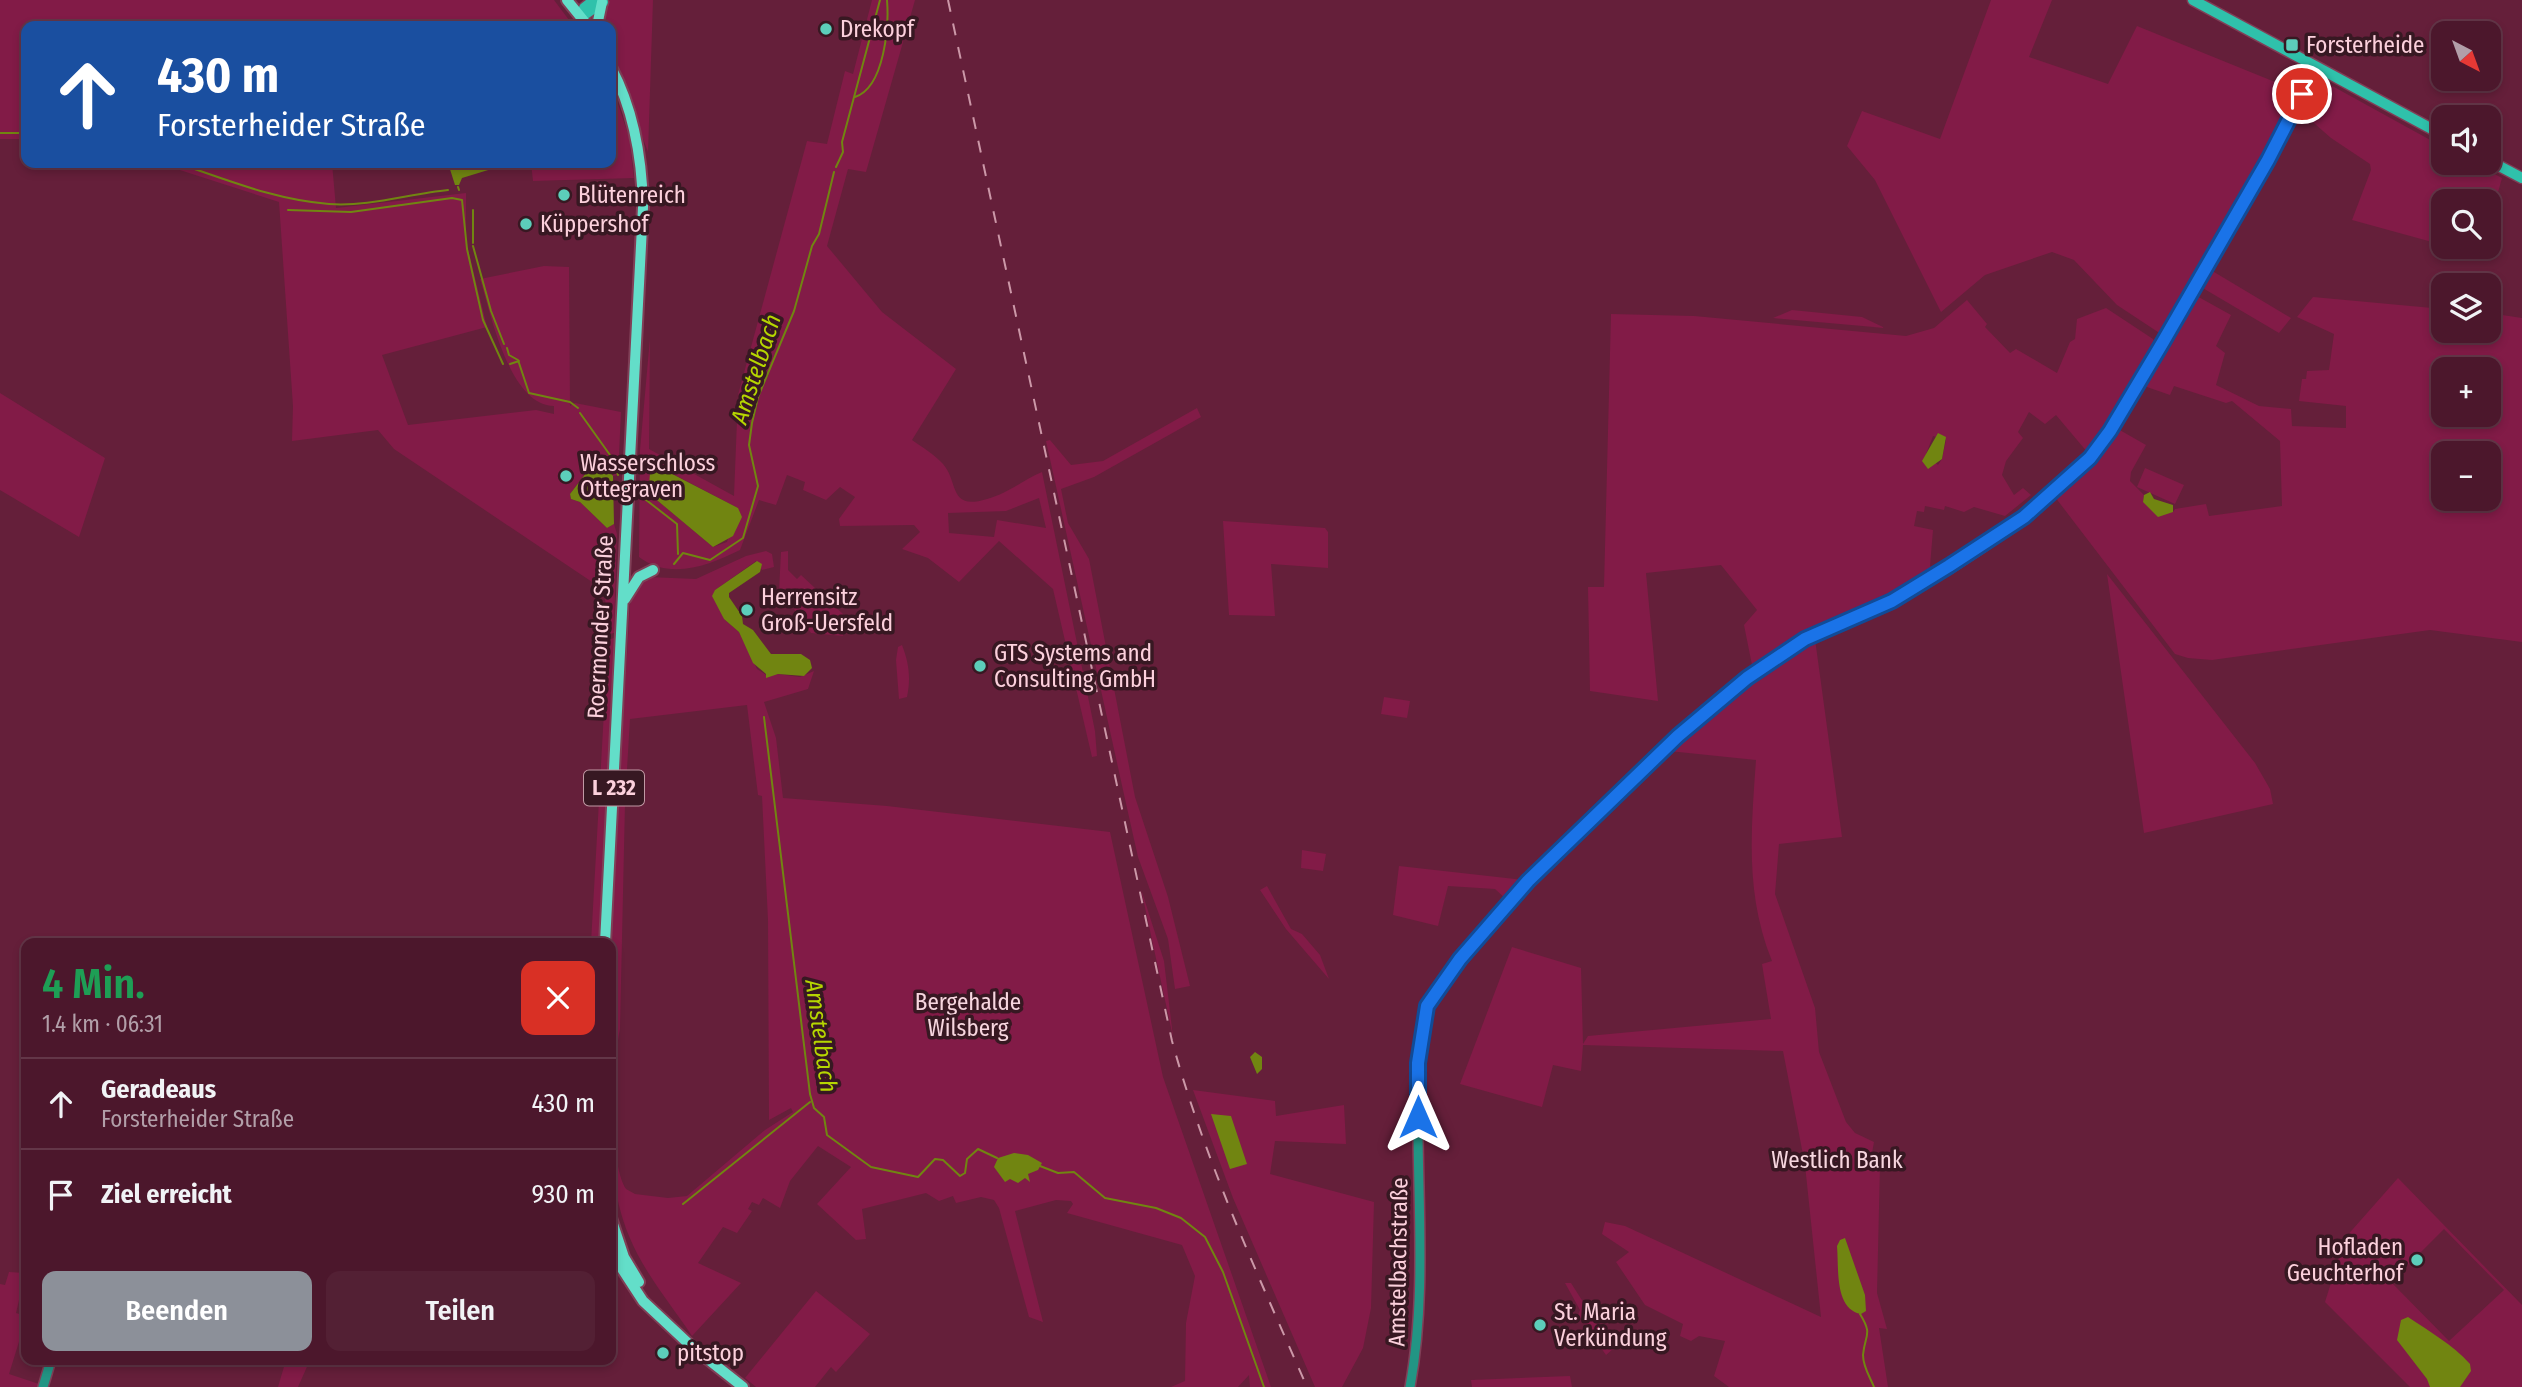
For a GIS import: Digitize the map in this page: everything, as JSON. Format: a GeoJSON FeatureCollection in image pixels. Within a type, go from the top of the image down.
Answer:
{"type":"FeatureCollection","features":[{"type":"Feature","properties":{"kind":"main road"},"geometry":{"type":"LineString","coordinates":[[567,0],[584,21]]}},
{"type":"Feature","properties":{"kind":"main road"},"geometry":{"type":"LineString","coordinates":[[2193,0],[2431,129]]}},
{"type":"Feature","properties":{"kind":"main road"},"geometry":{"type":"LineString","coordinates":[[581,16],[600,1]]}},
{"type":"Feature","properties":{"kind":"main road"},"geometry":{"type":"LineString","coordinates":[[598,21],[600,1]]}},
{"type":"Feature","properties":{"kind":"main road","name":"Roermonder Straße"},"geometry":{"type":"LineString","coordinates":[[605,938],[640,307],[643,190],[632,119],[616,79]]}},
{"type":"Feature","properties":{"kind":"main road"},"geometry":{"type":"LineString","coordinates":[[2501,167],[2522,178]]}},
{"type":"Feature","properties":{"kind":"main road"},"geometry":{"type":"LineString","coordinates":[[622,605],[634,583],[653,570]]}},
{"type":"Feature","properties":{"kind":"main road"},"geometry":{"type":"LineString","coordinates":[[616,1233],[624,1257],[666,1322]]}},
{"type":"Feature","properties":{"kind":"main road"},"geometry":{"type":"LineString","coordinates":[[616,1260],[643,1301],[743,1387]]}},
{"type":"Feature","properties":{"kind":"street","name":"Amstelbachstraße"},"geometry":{"type":"LineString","coordinates":[[1410,1387],[1416,1353],[1418,1311],[1418,1063],[1427,1006],[1460,959],[1528,881],[1650,764],[1747,678],[1805,639],[1892,601],[1949,566],[2024,517],[2090,458],[2110,431],[2234,218],[2293,113],[2314,66]]}},
{"type":"Feature","properties":{"kind":"street"},"geometry":{"type":"LineString","coordinates":[[43,1387],[50,1365]]}},
{"type":"Feature","properties":{"kind":"green space"},"geometry":{"type":"Polygon","coordinates":[[[0,0],[554,0],[569,20],[21,21],[21,139],[0,139],[0,0]]]}},
{"type":"Feature","properties":{"kind":"green space"},"geometry":{"type":"Polygon","coordinates":[[[610,0],[653,0],[648,152],[616,66],[616,21],[603,21],[604,9],[610,0]]]}},
{"type":"Feature","properties":{"kind":"green space"},"geometry":{"type":"Polygon","coordinates":[[[872,0],[915,0],[866,172],[848,169],[827,246],[882,312],[956,369],[912,440],[943,464],[960,498],[975,502],[994,497],[1042,472],[1095,731],[1097,756],[1092,757],[1053,589],[999,541],[959,582],[928,558],[902,549],[920,532],[914,525],[840,526],[839,519],[855,497],[840,487],[826,500],[803,490],[805,482],[787,475],[776,505],[759,500],[740,550],[703,565],[677,569],[651,564],[639,557],[640,450],[650,338],[649,449],[734,496],[738,395],[807,141],[827,144],[845,71],[853,74],[872,0]],[[652,463],[649,484],[652,496],[713,547],[727,542],[738,508],[652,463]],[[1039,498],[1006,511],[948,513],[949,533],[994,537],[997,520],[1046,528],[1039,498]]]}},
{"type":"Feature","properties":{"kind":"green space"},"geometry":{"type":"Polygon","coordinates":[[[1991,0],[2052,0],[2029,57],[2108,84],[2137,26],[2297,91],[2263,159],[2164,336],[2117,305],[2074,260],[2052,252],[1985,275],[1941,312],[1875,180],[1847,146],[1862,111],[1940,139],[1991,0]]]}},
{"type":"Feature","properties":{"kind":"green space"},"geometry":{"type":"Polygon","coordinates":[[[2325,82],[2431,140],[2431,175],[2496,175],[2502,178],[2499,189],[2431,189],[2431,242],[2352,220],[2371,170],[2370,164],[2331,138],[2299,110],[2311,85],[2325,82]]]}},
{"type":"Feature","properties":{"kind":"green space"},"geometry":{"type":"Polygon","coordinates":[[[616,98],[629,137],[634,178],[533,181],[532,168],[616,168],[616,98]]]}},
{"type":"Feature","properties":{"kind":"green space"},"geometry":{"type":"Polygon","coordinates":[[[174,168],[332,168],[336,208],[466,193],[466,241],[487,327],[382,355],[408,425],[536,410],[554,414],[554,406],[538,402],[525,391],[514,375],[496,334],[480,279],[544,266],[569,267],[570,406],[575,403],[621,412],[618,475],[613,476],[598,456],[570,494],[571,499],[580,502],[607,528],[614,524],[617,534],[614,633],[609,634],[604,590],[394,449],[378,430],[292,441],[293,406],[279,202],[174,168]]]}},
{"type":"Feature","properties":{"kind":"green space"},"geometry":{"type":"Polygon","coordinates":[[[2209,269],[2291,318],[2279,333],[2201,287],[2209,269]]]}},
{"type":"Feature","properties":{"kind":"green space"},"geometry":{"type":"Polygon","coordinates":[[[2195,295],[2231,315],[2216,346],[2225,353],[2216,385],[2259,406],[2291,409],[2292,426],[2346,428],[2346,406],[2299,401],[2302,379],[2306,379],[2307,371],[2329,370],[2334,334],[2297,317],[2313,297],[2431,308],[2431,343],[2501,343],[2501,315],[2522,318],[2522,642],[2430,630],[2212,660],[2175,654],[2055,497],[2118,429],[2146,445],[2131,472],[2130,481],[2144,495],[2143,502],[2173,512],[2175,509],[2206,504],[2209,516],[2282,506],[2280,441],[2232,401],[2226,403],[2174,386],[2170,395],[2144,386],[2195,295]]]}},
{"type":"Feature","properties":{"kind":"green space"},"geometry":{"type":"Polygon","coordinates":[[[1967,300],[1987,324],[1985,327],[2010,353],[2016,349],[2057,373],[2070,342],[2075,339],[2077,319],[2106,308],[2153,339],[2157,347],[2114,421],[2088,453],[2056,415],[2045,424],[2029,412],[2018,432],[2023,438],[2006,461],[2002,475],[2014,495],[2023,488],[2031,495],[2005,516],[1974,507],[1964,512],[1945,506],[1944,510],[1925,506],[1924,512],[1917,511],[1914,526],[1933,530],[1930,566],[1935,572],[1914,585],[1753,670],[1744,625],[1757,610],[1721,565],[1646,573],[1658,701],[1590,691],[1588,587],[1604,587],[1611,314],[1694,316],[1906,336],[1934,328],[1967,300]],[[1933,436],[1926,454],[1938,465],[1942,459],[1946,440],[1933,436]]]}},
{"type":"Feature","properties":{"kind":"green space"},"geometry":{"type":"Polygon","coordinates":[[[1792,310],[1862,317],[1885,328],[1773,318],[1792,310]]]}},
{"type":"Feature","properties":{"kind":"green space"},"geometry":{"type":"Polygon","coordinates":[[[0,393],[105,458],[79,537],[0,490],[0,393]]]}},
{"type":"Feature","properties":{"kind":"green space"},"geometry":{"type":"Polygon","coordinates":[[[1197,408],[1201,417],[1094,477],[1061,489],[1068,523],[1089,559],[1135,797],[1168,897],[1190,986],[1175,989],[1168,939],[1138,857],[1046,441],[1050,440],[1071,465],[1103,461],[1197,408]]]}},
{"type":"Feature","properties":{"kind":"green space"},"geometry":{"type":"Polygon","coordinates":[[[2145,468],[2184,485],[2175,504],[2137,487],[2145,468]]]}},
{"type":"Feature","properties":{"kind":"green space"},"geometry":{"type":"Polygon","coordinates":[[[1223,521],[1325,528],[1328,532],[1328,568],[1271,564],[1275,616],[1229,615],[1223,521]]]}},
{"type":"Feature","properties":{"kind":"green space","name":"Bergehalde Wilsberg"},"geometry":{"type":"Polygon","coordinates":[[[766,551],[772,554],[774,567],[762,570],[756,561],[715,590],[724,619],[739,632],[757,669],[768,676],[778,674],[800,677],[814,671],[808,689],[764,702],[776,738],[783,798],[887,806],[1110,832],[1163,1077],[1271,1387],[1250,1387],[1249,1375],[1238,1387],[1171,1387],[1185,1381],[1186,1323],[1195,1276],[1182,1245],[1067,1213],[1073,1204],[1071,1201],[1056,1200],[1015,1211],[1043,1322],[1029,1317],[999,1208],[994,1200],[981,1197],[956,1203],[953,1196],[939,1201],[926,1193],[862,1209],[866,1239],[856,1240],[817,1204],[851,1167],[818,1146],[790,1181],[780,1208],[763,1198],[759,1205],[752,1202],[748,1209],[752,1211],[737,1233],[723,1227],[698,1263],[741,1283],[692,1336],[650,1275],[629,1236],[616,1190],[616,1157],[626,1189],[635,1194],[668,1198],[687,1196],[765,1130],[793,1112],[791,1108],[769,1120],[768,920],[762,796],[758,795],[747,705],[630,719],[625,803],[620,1029],[616,1057],[616,938],[610,938],[630,605],[635,587],[648,577],[696,579],[746,556],[766,551]]]}},
{"type":"Feature","properties":{"kind":"green space"},"geometry":{"type":"Polygon","coordinates":[[[788,551],[788,570],[797,579],[801,575],[843,614],[843,636],[811,633],[794,609],[799,605],[787,588],[779,591],[781,552],[788,551]]]}},
{"type":"Feature","properties":{"kind":"green space"},"geometry":{"type":"Polygon","coordinates":[[[2107,574],[2255,763],[2270,789],[2273,804],[2144,833],[2107,574]]]}},
{"type":"Feature","properties":{"kind":"green space"},"geometry":{"type":"Polygon","coordinates":[[[614,638],[599,938],[591,938],[608,640],[614,638]]]}},
{"type":"Feature","properties":{"kind":"green space","name":"Westlich Bank"},"geometry":{"type":"Polygon","coordinates":[[[1815,639],[1842,837],[1779,844],[1775,894],[1815,1008],[1819,1052],[1846,1122],[1855,1133],[1874,1142],[1872,1153],[1880,1166],[1877,1293],[1887,1329],[1879,1328],[1888,1387],[1729,1387],[1714,1376],[1725,1341],[1699,1336],[1691,1341],[1680,1336],[1683,1324],[1645,1305],[1616,1262],[1629,1252],[1602,1234],[1605,1222],[1625,1226],[1821,1317],[1805,1165],[1783,1051],[1583,1045],[1581,1071],[1553,1065],[1542,1107],[1460,1084],[1512,947],[1581,968],[1583,1044],[1588,1036],[1771,1019],[1762,964],[1772,961],[1757,911],[1752,862],[1756,760],[1669,751],[1738,689],[1775,662],[1815,639]]]}},
{"type":"Feature","properties":{"kind":"green space"},"geometry":{"type":"Polygon","coordinates":[[[902,645],[908,664],[909,683],[907,697],[899,699],[896,660],[898,647],[902,645]]]}},
{"type":"Feature","properties":{"kind":"green space"},"geometry":{"type":"Polygon","coordinates":[[[1384,697],[1410,701],[1407,718],[1381,714],[1384,697]]]}},
{"type":"Feature","properties":{"kind":"green space"},"geometry":{"type":"Polygon","coordinates":[[[1302,850],[1326,854],[1323,871],[1301,868],[1302,850]]]}},
{"type":"Feature","properties":{"kind":"green space"},"geometry":{"type":"Polygon","coordinates":[[[1399,866],[1524,880],[1506,899],[1495,889],[1448,886],[1438,926],[1393,915],[1399,866]]]}},
{"type":"Feature","properties":{"kind":"green space"},"geometry":{"type":"Polygon","coordinates":[[[1267,886],[1291,929],[1302,934],[1320,955],[1329,979],[1286,929],[1260,890],[1267,886]]]}},
{"type":"Feature","properties":{"kind":"green space"},"geometry":{"type":"Polygon","coordinates":[[[1141,889],[1164,961],[1173,1037],[1141,889]]]}},
{"type":"Feature","properties":{"kind":"green space"},"geometry":{"type":"Polygon","coordinates":[[[1193,1090],[1275,1101],[1276,1116],[1344,1105],[1346,1144],[1275,1141],[1270,1174],[1374,1202],[1371,1308],[1363,1348],[1342,1387],[1315,1387],[1233,1198],[1193,1090]]]}},
{"type":"Feature","properties":{"kind":"green space"},"geometry":{"type":"Polygon","coordinates":[[[2398,1178],[2522,1305],[2522,1387],[2410,1387],[2325,1302],[2345,1238],[2398,1178]],[[2444,1229],[2391,1282],[2449,1341],[2504,1290],[2444,1229]]]}},
{"type":"Feature","properties":{"kind":"green space"},"geometry":{"type":"Polygon","coordinates":[[[9,1272],[21,1273],[21,1300],[16,1313],[21,1314],[21,1335],[9,1374],[39,1384],[38,1387],[0,1387],[0,1284],[5,1285],[9,1272]]]}},
{"type":"Feature","properties":{"kind":"green space"},"geometry":{"type":"Polygon","coordinates":[[[1565,1283],[1571,1283],[1613,1349],[1606,1355],[1578,1315],[1580,1310],[1565,1283]]]}},
{"type":"Feature","properties":{"kind":"green space"},"geometry":{"type":"Polygon","coordinates":[[[816,1291],[870,1334],[836,1372],[831,1367],[815,1387],[756,1387],[745,1378],[816,1291]]]}},
{"type":"Feature","properties":{"kind":"green space"},"geometry":{"type":"Polygon","coordinates":[[[285,1365],[308,1365],[298,1387],[278,1387],[285,1365]]]}},
{"type":"Feature","properties":{"kind":"green space"},"geometry":{"type":"Polygon","coordinates":[[[1570,1376],[1572,1387],[1472,1387],[1471,1380],[1570,1376]]]}},
{"type":"Feature","properties":{"kind":"shaded area"},"geometry":{"type":"Polygon","coordinates":[[[450,168],[495,168],[462,178],[459,185],[455,185],[450,168]]]}},
{"type":"Feature","properties":{"kind":"shaded area"},"geometry":{"type":"Polygon","coordinates":[[[1938,433],[1946,437],[1942,459],[1928,469],[1922,461],[1938,433]]]}},
{"type":"Feature","properties":{"kind":"shaded area"},"geometry":{"type":"Polygon","coordinates":[[[599,456],[613,476],[614,524],[607,528],[580,502],[571,499],[570,494],[599,456]]]}},
{"type":"Feature","properties":{"kind":"shaded area"},"geometry":{"type":"Polygon","coordinates":[[[651,463],[738,508],[742,517],[733,536],[713,547],[652,496],[649,484],[651,463]]]}},
{"type":"Feature","properties":{"kind":"shaded area"},"geometry":{"type":"Polygon","coordinates":[[[2150,492],[2154,499],[2173,505],[2173,512],[2158,517],[2143,502],[2144,495],[2150,492]]]}},
{"type":"Feature","properties":{"kind":"shaded area"},"geometry":{"type":"Polygon","coordinates":[[[757,561],[762,564],[760,572],[729,593],[729,597],[742,616],[743,624],[753,630],[771,654],[801,654],[810,660],[812,668],[804,676],[778,674],[766,678],[766,674],[753,663],[739,632],[724,619],[712,596],[715,590],[757,561]]]}},
{"type":"Feature","properties":{"kind":"shaded area"},"geometry":{"type":"Polygon","coordinates":[[[1255,1052],[1262,1057],[1262,1069],[1257,1074],[1250,1057],[1255,1052]]]}},
{"type":"Feature","properties":{"kind":"shaded area"},"geometry":{"type":"Polygon","coordinates":[[[1211,1114],[1231,1116],[1247,1164],[1230,1169],[1211,1114]]]}},
{"type":"Feature","properties":{"kind":"shaded area"},"geometry":{"type":"Polygon","coordinates":[[[1014,1153],[1028,1155],[1042,1163],[1038,1170],[1028,1174],[1030,1182],[1025,1178],[1018,1183],[1010,1179],[1005,1182],[994,1167],[998,1158],[1014,1153]]]}},
{"type":"Feature","properties":{"kind":"shaded area"},"geometry":{"type":"Polygon","coordinates":[[[1845,1238],[1865,1295],[1866,1311],[1861,1314],[1852,1311],[1842,1296],[1837,1246],[1840,1240],[1845,1238]]]}},
{"type":"Feature","properties":{"kind":"shaded area"},"geometry":{"type":"Polygon","coordinates":[[[2408,1317],[2448,1344],[2470,1364],[2471,1371],[2460,1387],[2430,1387],[2427,1379],[2397,1340],[2401,1320],[2408,1317]]]}},
{"type":"Feature","properties":{"kind":"waterway","name":"Amstelbach"},"geometry":{"type":"LineString","coordinates":[[836,167],[843,152],[842,142],[880,0]]}},
{"type":"Feature","properties":{"kind":"waterway"},"geometry":{"type":"LineString","coordinates":[[855,97],[865,91],[879,69],[886,39],[887,0]]}},
{"type":"Feature","properties":{"kind":"waterway"},"geometry":{"type":"LineString","coordinates":[[0,133],[21,133]]}},
{"type":"Feature","properties":{"kind":"waterway"},"geometry":{"type":"LineString","coordinates":[[192,168],[271,194],[329,204],[374,202],[448,190]]}},
{"type":"Feature","properties":{"kind":"waterway","name":"Amstelbach"},"geometry":{"type":"LineString","coordinates":[[674,564],[683,553],[710,560],[743,538],[758,486],[749,445],[758,397],[794,311],[812,246],[819,234],[834,172]]}},
{"type":"Feature","properties":{"kind":"waterway"},"geometry":{"type":"LineString","coordinates":[[288,210],[351,212],[452,198],[462,200]]}},
{"type":"Feature","properties":{"kind":"waterway"},"geometry":{"type":"LineString","coordinates":[[462,200],[467,249],[483,320],[503,364]]}},
{"type":"Feature","properties":{"kind":"waterway"},"geometry":{"type":"LineString","coordinates":[[473,210],[473,243]]}},
{"type":"Feature","properties":{"kind":"waterway"},"geometry":{"type":"LineString","coordinates":[[473,246],[491,311],[504,344]]}},
{"type":"Feature","properties":{"kind":"waterway"},"geometry":{"type":"LineString","coordinates":[[507,348],[509,355],[518,360],[529,393],[570,402],[578,408]]}},
{"type":"Feature","properties":{"kind":"waterway"},"geometry":{"type":"LineString","coordinates":[[510,364],[519,361]]}},
{"type":"Feature","properties":{"kind":"waterway"},"geometry":{"type":"LineString","coordinates":[[580,413],[610,455],[618,475]]}},
{"type":"Feature","properties":{"kind":"waterway"},"geometry":{"type":"LineString","coordinates":[[641,496],[677,524],[678,554]]}},
{"type":"Feature","properties":{"kind":"waterway","name":"Amstelbach"},"geometry":{"type":"LineString","coordinates":[[764,717],[810,1094],[814,1108],[824,1117],[827,1135],[871,1167],[918,1177],[935,1159],[943,1160],[960,1176],[965,1173],[967,1159],[978,1149],[997,1158]]}},
{"type":"Feature","properties":{"kind":"waterway"},"geometry":{"type":"LineString","coordinates":[[683,1204],[810,1102]]}},
{"type":"Feature","properties":{"kind":"waterway","name":"Amstelbach"},"geometry":{"type":"LineString","coordinates":[[1040,1166],[1058,1173],[1074,1172],[1105,1198],[1156,1208],[1181,1218],[1205,1237],[1223,1272],[1264,1387]]}},
{"type":"Feature","properties":{"kind":"waterway"},"geometry":{"type":"LineString","coordinates":[[1860,1314],[1867,1331],[1863,1359],[1874,1387]]}},
{"type":"Feature","properties":{"kind":"railway"},"geometry":{"type":"LineString","coordinates":[[948,0],[1172,1041],[1216,1173],[1307,1387]]}},
{"type":"Feature","properties":{"kind":"place","name":"Drekopf"},"geometry":{"type":"Point","coordinates":[826,29]}},
{"type":"Feature","properties":{"kind":"place","name":"Forsterheide"},"geometry":{"type":"Point","coordinates":[2292,45]}},
{"type":"Feature","properties":{"kind":"place","name":"Blütenreich"},"geometry":{"type":"Point","coordinates":[564,195]}},
{"type":"Feature","properties":{"kind":"place","name":"Küppershof"},"geometry":{"type":"Point","coordinates":[526,224]}},
{"type":"Feature","properties":{"kind":"place","name":"Wasserschloss Ottegraven"},"geometry":{"type":"Point","coordinates":[566,476]}},
{"type":"Feature","properties":{"kind":"place","name":"Herrensitz Groß-Uersfeld"},"geometry":{"type":"Point","coordinates":[747,610]}},
{"type":"Feature","properties":{"kind":"place","name":"GTS Systems and Consulting GmbH"},"geometry":{"type":"Point","coordinates":[980,666]}},
{"type":"Feature","properties":{"kind":"place","name":"Hofladen Geuchterhof"},"geometry":{"type":"Point","coordinates":[2417,1260]}},
{"type":"Feature","properties":{"kind":"place","name":"St. Maria Verkündung"},"geometry":{"type":"Point","coordinates":[1540,1325]}},
{"type":"Feature","properties":{"kind":"place","name":"pitstop"},"geometry":{"type":"Point","coordinates":[663,1353]}},
{"type":"Feature","properties":{"kind":"route"},"geometry":{"type":"LineString","coordinates":[[1418,1117],[1418,1063],[1427,1006],[1460,959],[1547,862],[1678,736],[1747,678],[1805,639],[1892,601],[1949,566],[2024,517],[2090,458],[2110,431],[2163,342],[2268,160],[2302,94]]}}]}
